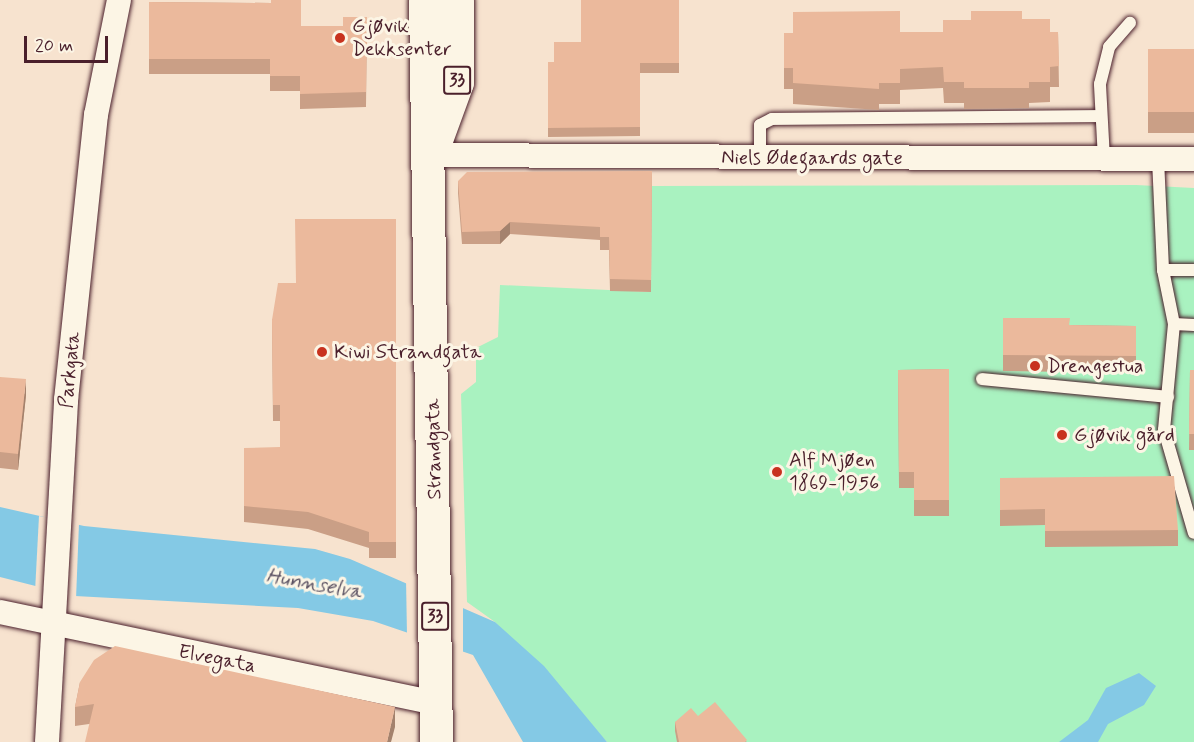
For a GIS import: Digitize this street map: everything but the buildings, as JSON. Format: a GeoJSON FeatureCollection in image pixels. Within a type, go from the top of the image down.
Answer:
{"type":"FeatureCollection","features":[{"type":"Feature","properties":{"kind":"main road","name":"Strandgata"},"geometry":{"type":"LineString","coordinates":[[425,0],[431,155],[436,742]]}},
{"type":"Feature","properties":{"kind":"main road","name":"Strandgata"},"geometry":{"type":"LineString","coordinates":[[431,155],[457,82],[457,0]]}},
{"type":"Feature","properties":{"kind":"street","name":"Parkgata"},"geometry":{"type":"LineString","coordinates":[[47,742],[50,626],[57,508],[96,115],[119,0]]}},
{"type":"Feature","properties":{"kind":"street","name":"Niels Ødegaards gate"},"geometry":{"type":"LineString","coordinates":[[431,155],[1194,159]]}},
{"type":"Feature","properties":{"kind":"street","name":"Elvegata"},"geometry":{"type":"LineString","coordinates":[[0,612],[50,626],[434,687]]}},
{"type":"Feature","properties":{"kind":"lane"},"geometry":{"type":"LineString","coordinates":[[1104,159],[1099,116],[1109,47],[1130,23]]}},
{"type":"Feature","properties":{"kind":"lane"},"geometry":{"type":"LineString","coordinates":[[760,158],[760,125],[772,119],[1099,116]]}},
{"type":"Feature","properties":{"kind":"lane"},"geometry":{"type":"LineString","coordinates":[[1158,159],[1163,270],[1174,324],[1164,430],[1194,533]]}},
{"type":"Feature","properties":{"kind":"lane"},"geometry":{"type":"LineString","coordinates":[[1163,270],[1194,270]]}},
{"type":"Feature","properties":{"kind":"lane"},"geometry":{"type":"LineString","coordinates":[[1174,324],[1194,325]]}},
{"type":"Feature","properties":{"kind":"lane"},"geometry":{"type":"LineString","coordinates":[[982,379],[1168,397]]}},
{"type":"Feature","properties":{"kind":"green space","name":"Gjøvik gård"},"geometry":{"type":"Polygon","coordinates":[[[1136,185],[1194,188],[1194,742],[607,742],[495,622],[467,602],[461,394],[476,382],[476,348],[498,337],[500,285],[651,292],[652,186],[1136,185]]]}},
{"type":"Feature","properties":{"kind":"water","name":"Hunnselva"},"geometry":{"type":"Polygon","coordinates":[[[0,507],[84,526],[315,549],[350,559],[495,622],[544,666],[607,742],[523,742],[473,655],[373,621],[298,608],[75,596],[0,577],[0,507]]]}},
{"type":"Feature","properties":{"kind":"water"},"geometry":{"type":"Polygon","coordinates":[[[1139,673],[1156,686],[1144,705],[1108,724],[1098,742],[1059,742],[1088,720],[1106,688],[1139,673]]]}},
{"type":"Feature","properties":{"kind":"pier"},"geometry":{"type":"Polygon","coordinates":[[[39,516],[79,523],[76,599],[35,592],[39,516]]]}},
{"type":"Feature","properties":{"kind":"pier"},"geometry":{"type":"Polygon","coordinates":[[[406,578],[463,602],[463,655],[407,636],[406,578]]]}},
{"type":"Feature","properties":{"kind":"place","name":"Gjøvik Dekksenter"},"geometry":{"type":"Point","coordinates":[340,38]}},
{"type":"Feature","properties":{"kind":"place","name":"Kiwi Strandgata"},"geometry":{"type":"Point","coordinates":[322,352]}},
{"type":"Feature","properties":{"kind":"place","name":"Drengestua"},"geometry":{"type":"Point","coordinates":[1035,366]}},
{"type":"Feature","properties":{"kind":"place","name":"Gjøvik gård"},"geometry":{"type":"Point","coordinates":[1062,435]}},
{"type":"Feature","properties":{"kind":"place","name":"Alf Mjøen 1869-1956"},"geometry":{"type":"Point","coordinates":[777,472]}}]}
